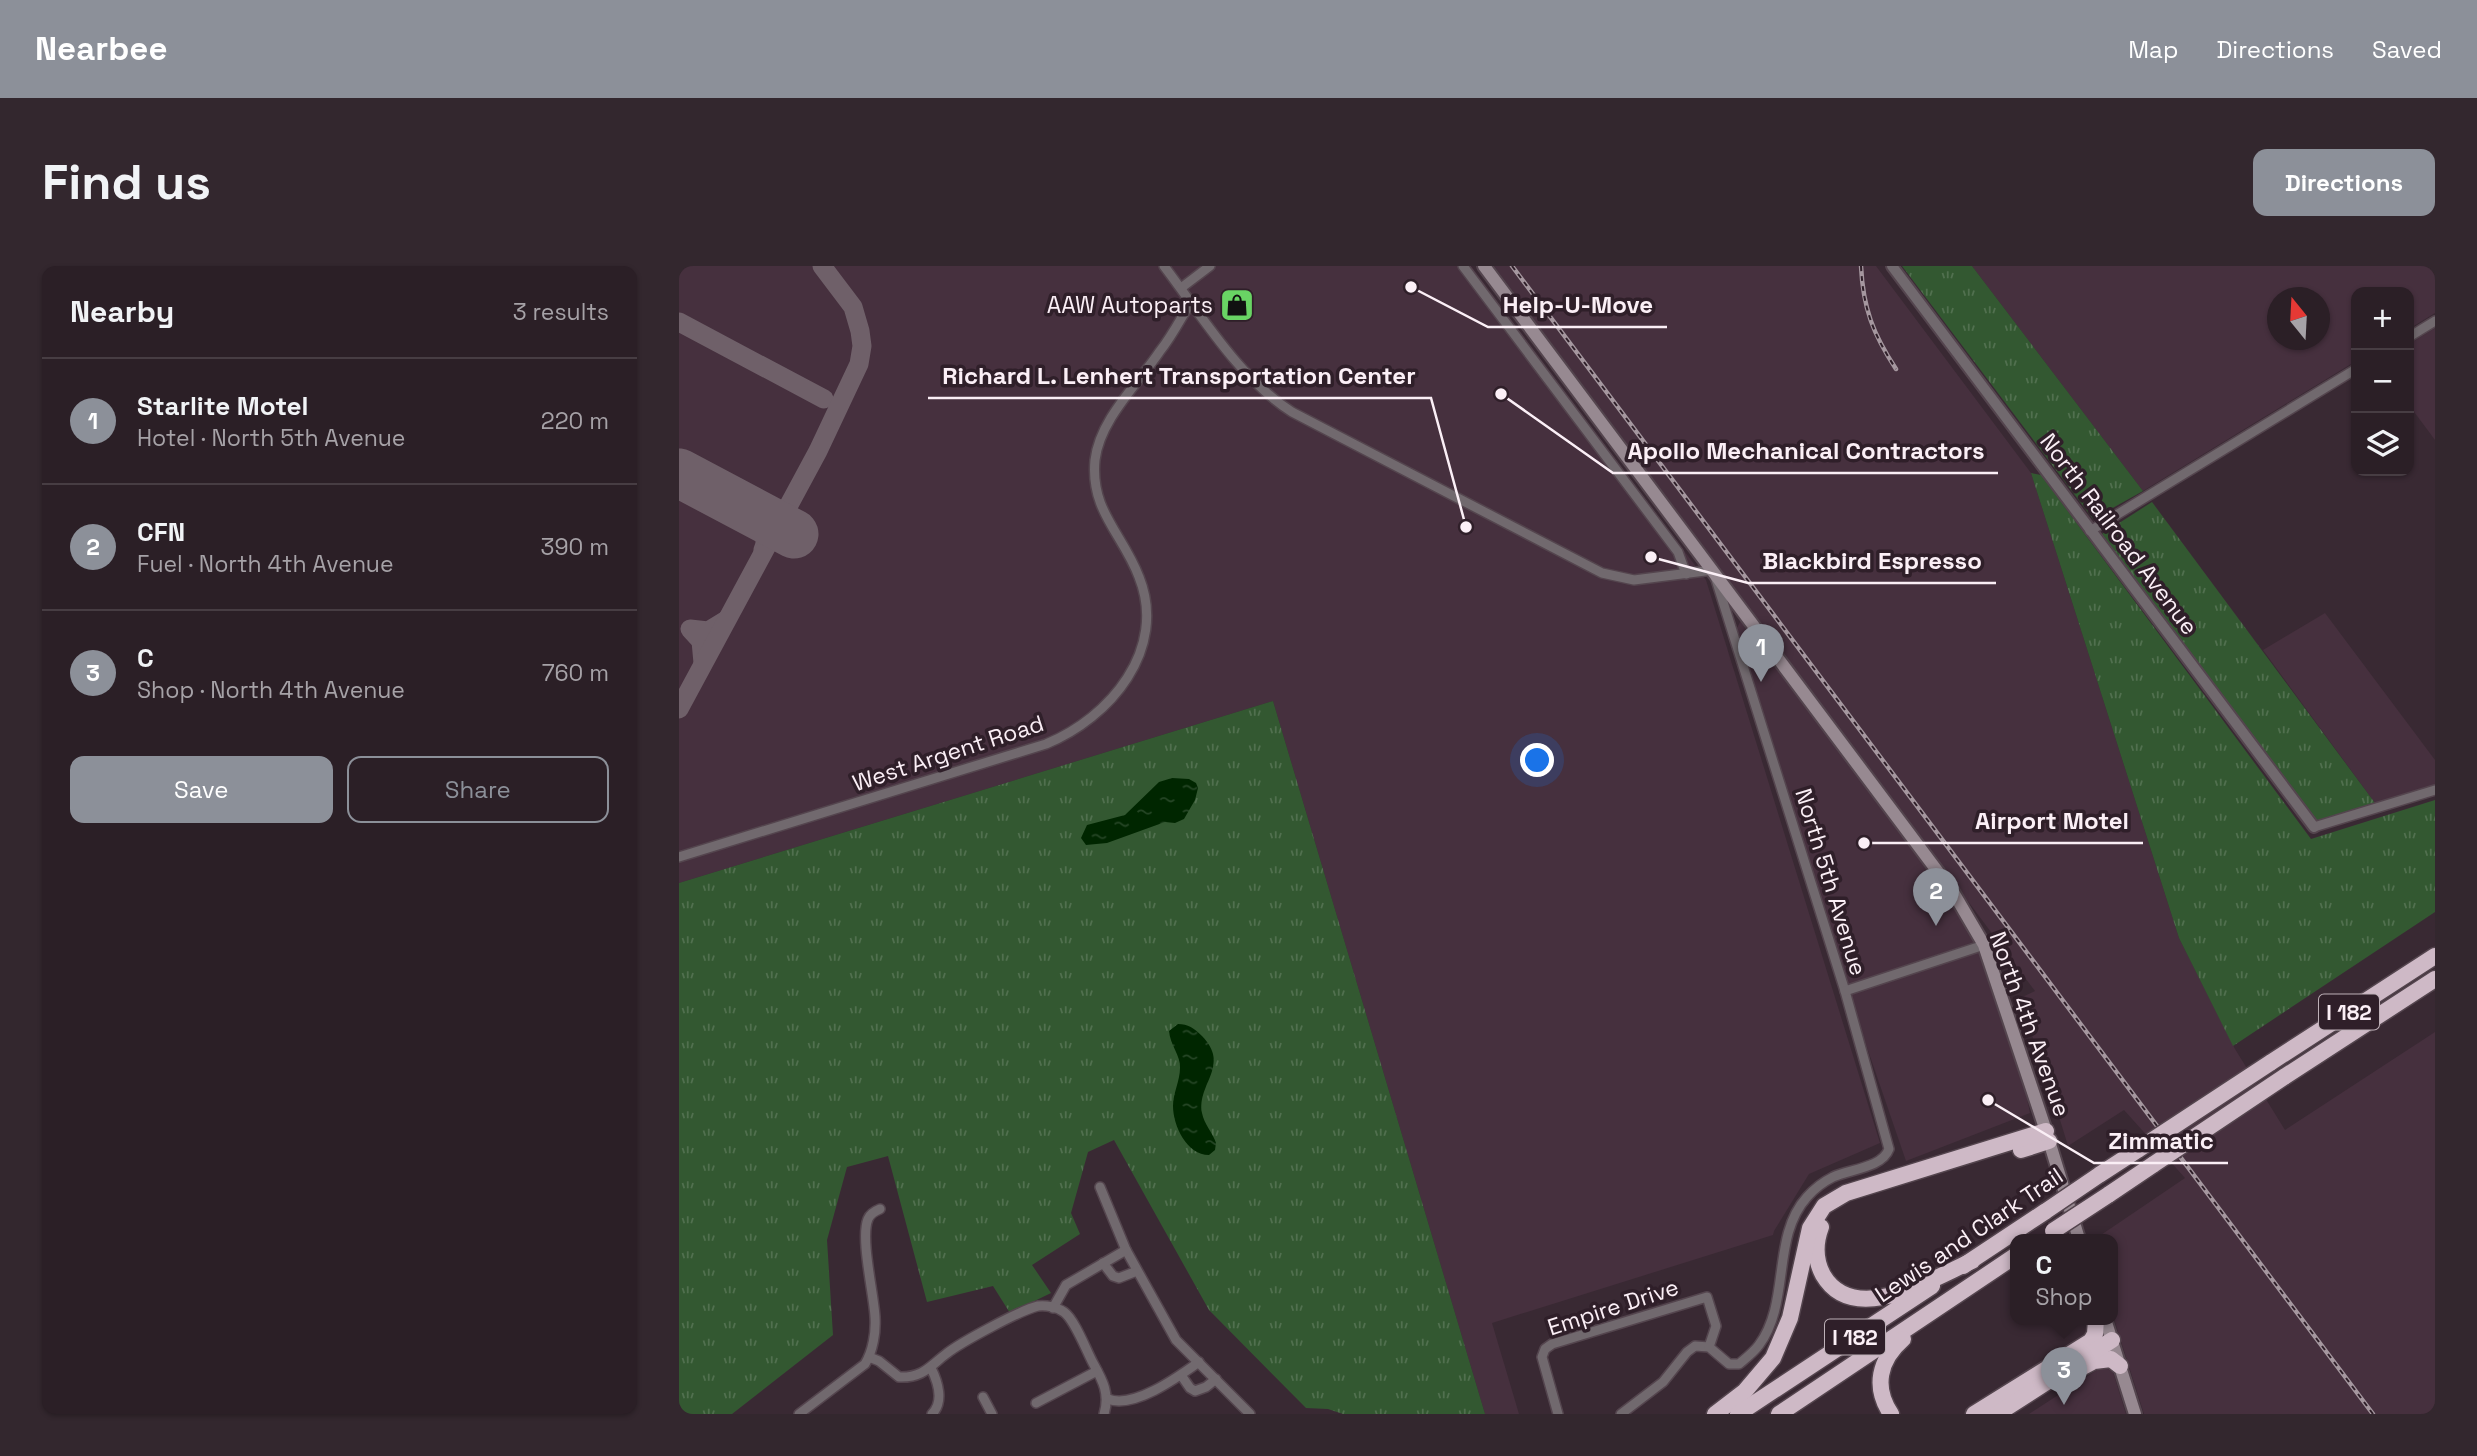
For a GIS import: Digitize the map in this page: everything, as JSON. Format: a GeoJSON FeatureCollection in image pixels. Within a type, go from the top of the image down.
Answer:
{"type":"FeatureCollection","features":[{"type":"Feature","properties":{"kind":"highway","name":"Lewis and Clark Trail"},"geometry":{"type":"LineString","coordinates":[[2011,1234],[2433,957]]}},
{"type":"Feature","properties":{"kind":"highway","name":"Lewis and Clark Trail"},"geometry":{"type":"LineString","coordinates":[[2049,1234],[2435,979]]}},
{"type":"Feature","properties":{"kind":"highway"},"geometry":{"type":"LineString","coordinates":[[2349,1036],[2435,992]]}},
{"type":"Feature","properties":{"kind":"highway"},"geometry":{"type":"LineString","coordinates":[[1972,1261],[1912,1287],[1878,1298],[1862,1299],[1846,1295],[1827,1280],[1817,1258],[1817,1241],[1826,1219],[1845,1203],[2048,1136]]}},
{"type":"Feature","properties":{"kind":"highway"},"geometry":{"type":"LineString","coordinates":[[1715,1414],[1755,1381],[1780,1345],[1790,1318],[1810,1228],[1824,1206],[1846,1193],[2048,1136]]}},
{"type":"Feature","properties":{"kind":"highway","name":"Lewis and Clark Trail"},"geometry":{"type":"LineString","coordinates":[[1738,1414],[2010,1235]]}},
{"type":"Feature","properties":{"kind":"highway","name":"Lewis and Clark Trail"},"geometry":{"type":"LineString","coordinates":[[1779,1414],[2010,1259]]}},
{"type":"Feature","properties":{"kind":"highway"},"geometry":{"type":"LineString","coordinates":[[1891,1414],[1881,1392],[1880,1375],[1885,1359],[1895,1346],[1940,1306]]}},
{"type":"Feature","properties":{"kind":"highway"},"geometry":{"type":"LineString","coordinates":[[1974,1414],[2091,1341],[2096,1325]]}},
{"type":"Feature","properties":{"kind":"highway"},"geometry":{"type":"LineString","coordinates":[[2091,1341],[2112,1340]]}},
{"type":"Feature","properties":{"kind":"highway"},"geometry":{"type":"LineString","coordinates":[[1999,1414],[2112,1340]]}},
{"type":"Feature","properties":{"kind":"highway"},"geometry":{"type":"LineString","coordinates":[[1999,1414],[2094,1361],[2111,1359],[2120,1366]]}},
{"type":"Feature","properties":{"kind":"main road","name":"North 4th Avenue"},"geometry":{"type":"LineString","coordinates":[[1484,266],[1954,892],[1984,945],[2048,1136],[2077,1234]]}},
{"type":"Feature","properties":{"kind":"main road"},"geometry":{"type":"LineString","coordinates":[[2107,1325],[2135,1414]]}},
{"type":"Feature","properties":{"kind":"street"},"geometry":{"type":"LineString","coordinates":[[1164,266],[1251,380],[1292,412],[1602,573],[1634,580],[1713,570]]}},
{"type":"Feature","properties":{"kind":"street"},"geometry":{"type":"LineString","coordinates":[[1181,288],[1210,266]]}},
{"type":"Feature","properties":{"kind":"street","name":"North Railroad Avenue"},"geometry":{"type":"LineString","coordinates":[[1892,266],[2313,827]]}},
{"type":"Feature","properties":{"kind":"street"},"geometry":{"type":"LineString","coordinates":[[1467,268],[1678,552],[1686,574]]}},
{"type":"Feature","properties":{"kind":"street","name":"West Argent Road"},"geometry":{"type":"LineString","coordinates":[[679,857],[1046,744],[1073,731],[1107,705],[1137,663],[1146,633],[1147,609],[1136,569],[1100,505],[1095,485],[1095,458],[1103,433],[1112,418],[1159,354],[1191,302]]}},
{"type":"Feature","properties":{"kind":"street"},"geometry":{"type":"LineString","coordinates":[[2414,334],[2435,321]]}},
{"type":"Feature","properties":{"kind":"street"},"geometry":{"type":"LineString","coordinates":[[2090,531],[2351,372]]}},
{"type":"Feature","properties":{"kind":"street","name":"North 5th Avenue"},"geometry":{"type":"LineString","coordinates":[[1710,1347],[1729,1364],[1739,1364],[1758,1347],[1773,1316],[1795,1215],[1813,1190],[1836,1176],[1881,1160],[1889,1149],[1845,991],[1713,570]]}},
{"type":"Feature","properties":{"kind":"street"},"geometry":{"type":"LineString","coordinates":[[2313,827],[2435,790]]}},
{"type":"Feature","properties":{"kind":"street"},"geometry":{"type":"LineString","coordinates":[[1845,991],[1984,945]]}},
{"type":"Feature","properties":{"kind":"street"},"geometry":{"type":"LineString","coordinates":[[1100,1188],[1126,1250],[1176,1339],[1250,1414]]}},
{"type":"Feature","properties":{"kind":"street"},"geometry":{"type":"LineString","coordinates":[[799,1414],[865,1364],[869,1357],[875,1315],[869,1270],[867,1222],[870,1216],[880,1209]]}},
{"type":"Feature","properties":{"kind":"street"},"geometry":{"type":"LineString","coordinates":[[1053,1308],[1066,1285],[1126,1250]]}},
{"type":"Feature","properties":{"kind":"street"},"geometry":{"type":"LineString","coordinates":[[1103,1263],[1113,1276],[1119,1278],[1137,1271]]}},
{"type":"Feature","properties":{"kind":"street","name":"Empire Drive"},"geometry":{"type":"LineString","coordinates":[[1558,1414],[1542,1363],[1543,1353],[1548,1346],[1707,1297],[1714,1301],[1716,1326],[1710,1347]]}},
{"type":"Feature","properties":{"kind":"street"},"geometry":{"type":"LineString","coordinates":[[869,1357],[879,1361],[899,1377],[916,1375],[931,1368],[953,1349],[1023,1312],[1037,1306],[1053,1308],[1061,1310],[1070,1318],[1097,1371],[1107,1392],[1104,1414]]}},
{"type":"Feature","properties":{"kind":"street"},"geometry":{"type":"LineString","coordinates":[[1621,1414],[1663,1382],[1690,1349],[1700,1345],[1710,1347]]}},
{"type":"Feature","properties":{"kind":"street"},"geometry":{"type":"LineString","coordinates":[[1108,1399],[1116,1402],[1129,1401],[1181,1375],[1199,1362]]}},
{"type":"Feature","properties":{"kind":"street"},"geometry":{"type":"LineString","coordinates":[[931,1368],[936,1377],[939,1396],[936,1410],[932,1414]]}},
{"type":"Feature","properties":{"kind":"street"},"geometry":{"type":"LineString","coordinates":[[1036,1403],[1097,1371]]}},
{"type":"Feature","properties":{"kind":"street"},"geometry":{"type":"LineString","coordinates":[[1181,1375],[1195,1391],[1216,1379]]}},
{"type":"Feature","properties":{"kind":"street"},"geometry":{"type":"LineString","coordinates":[[983,1397],[992,1414]]}},
{"type":"Feature","properties":{"kind":"shaded area"},"geometry":{"type":"Polygon","coordinates":[[[679,266],[1471,266],[1706,580],[1880,1143],[1809,1174],[1773,1235],[1492,1323],[1519,1414],[1485,1414],[1273,701],[679,883],[679,266]]]}},
{"type":"Feature","properties":{"kind":"shaded area"},"geometry":{"type":"Polygon","coordinates":[[[1494,266],[1876,266],[2031,473],[2179,938],[2235,1049],[2285,1130],[2435,1032],[2435,1414],[2144,1414],[2116,1325],[2118,1325],[2118,1234],[2102,1234],[2185,1178],[2124,1110],[2068,1146],[2043,1064],[2018,999],[2035,991],[1494,266]]]}},
{"type":"Feature","properties":{"kind":"shaded area"},"geometry":{"type":"Polygon","coordinates":[[[1972,266],[2435,266],[2435,313],[2414,326],[2414,287],[2351,287],[2351,364],[2143,491],[1972,266]]]}},
{"type":"Feature","properties":{"kind":"shaded area"},"geometry":{"type":"Polygon","coordinates":[[[2435,328],[2435,440],[2414,412],[2414,341],[2435,328]]]}},
{"type":"Feature","properties":{"kind":"shaded area"},"geometry":{"type":"Polygon","coordinates":[[[2325,613],[2435,760],[2435,785],[2375,803],[2263,650],[2325,613]]]}},
{"type":"Feature","properties":{"kind":"shaded area"},"geometry":{"type":"Polygon","coordinates":[[[1740,622],[1747,623],[1951,897],[1977,941],[1848,985],[1737,628],[1740,622]]]}},
{"type":"Feature","properties":{"kind":"shaded area"},"geometry":{"type":"Polygon","coordinates":[[[1981,951],[2022,1074],[2030,1113],[1906,1161],[1849,995],[1981,951]]]}},
{"type":"Feature","properties":{"kind":"shaded area"},"geometry":{"type":"Polygon","coordinates":[[[2103,1366],[2113,1372],[2126,1414],[2029,1414],[2103,1366]]]}},
{"type":"Feature","properties":{"kind":"green space"},"geometry":{"type":"Polygon","coordinates":[[[1902,266],[1972,266],[2143,491],[2093,519],[1902,266]]]}},
{"type":"Feature","properties":{"kind":"green space"},"geometry":{"type":"Polygon","coordinates":[[[2031,473],[2041,475],[2311,839],[2435,800],[2435,912],[2233,1046],[2179,938],[2031,473]]]}},
{"type":"Feature","properties":{"kind":"green space"},"geometry":{"type":"Polygon","coordinates":[[[2152,502],[2375,803],[2316,822],[2102,534],[2152,502]]]}},
{"type":"Feature","properties":{"kind":"green space"},"geometry":{"type":"Polygon","coordinates":[[[1273,701],[1485,1414],[1343,1414],[1328,1409],[1306,1408],[1209,1310],[1114,1140],[1088,1152],[1071,1213],[1080,1234],[1032,1265],[1051,1293],[1010,1313],[993,1286],[927,1302],[888,1156],[847,1167],[827,1240],[833,1335],[732,1414],[679,1414],[679,883],[1273,701]]]}},
{"type":"Feature","properties":{"kind":"water"},"geometry":{"type":"Polygon","coordinates":[[[1172,778],[1189,779],[1196,783],[1198,788],[1195,800],[1184,819],[1175,823],[1165,822],[1107,843],[1086,845],[1081,838],[1087,825],[1125,815],[1159,782],[1172,778]]]}},
{"type":"Feature","properties":{"kind":"water"},"geometry":{"type":"Polygon","coordinates":[[[1178,1024],[1188,1026],[1199,1033],[1214,1056],[1202,1102],[1203,1117],[1216,1143],[1215,1150],[1209,1155],[1201,1154],[1188,1145],[1174,1114],[1173,1101],[1180,1064],[1169,1031],[1178,1024]]]}},
{"type":"Feature","properties":{"kind":"taxiway"},"geometry":{"type":"LineString","coordinates":[[679,709],[818,451],[859,364],[862,346],[853,307],[822,266]]}},
{"type":"Feature","properties":{"kind":"taxiway"},"geometry":{"type":"LineString","coordinates":[[679,322],[824,399]]}},
{"type":"Feature","properties":{"kind":"taxiway"},"geometry":{"type":"LineString","coordinates":[[734,502],[753,516],[762,527],[765,534],[763,550]]}},
{"type":"Feature","properties":{"kind":"taxiway"},"geometry":{"type":"LineString","coordinates":[[703,663],[701,641],[690,629],[708,631],[726,620]]}},
{"type":"Feature","properties":{"kind":"runway"},"geometry":{"type":"LineString","coordinates":[[679,473],[794,534]]}},
{"type":"Feature","properties":{"kind":"railway"},"geometry":{"type":"LineString","coordinates":[[1512,266],[2373,1414]]}},
{"type":"Feature","properties":{"kind":"railway"},"geometry":{"type":"LineString","coordinates":[[1861,266],[1864,295],[1871,320],[1896,369]]}},
{"type":"Feature","properties":{"kind":"place","name":"Help-U-Move"},"geometry":{"type":"Point","coordinates":[1411,287]}},
{"type":"Feature","properties":{"kind":"place","name":"AAW Autoparts"},"geometry":{"type":"Point","coordinates":[1237,305]}},
{"type":"Feature","properties":{"kind":"place","name":"Apollo Mechanical Contractors"},"geometry":{"type":"Point","coordinates":[1501,394]}},
{"type":"Feature","properties":{"kind":"place","name":"Richard L. Lenhert Transportation Center"},"geometry":{"type":"Point","coordinates":[1466,527]}},
{"type":"Feature","properties":{"kind":"place","name":"Blackbird Espresso"},"geometry":{"type":"Point","coordinates":[1651,557]}},
{"type":"Feature","properties":{"kind":"place","name":"Starlite Motel"},"geometry":{"type":"Point","coordinates":[1761,682]}},
{"type":"Feature","properties":{"kind":"place","name":"Airport Motel"},"geometry":{"type":"Point","coordinates":[1864,843]}},
{"type":"Feature","properties":{"kind":"place","name":"CFN"},"geometry":{"type":"Point","coordinates":[1936,926]}},
{"type":"Feature","properties":{"kind":"place","name":"Zimmatic"},"geometry":{"type":"Point","coordinates":[1988,1100]}},
{"type":"Feature","properties":{"kind":"place","name":"C"},"geometry":{"type":"Point","coordinates":[2064,1405]}}]}
